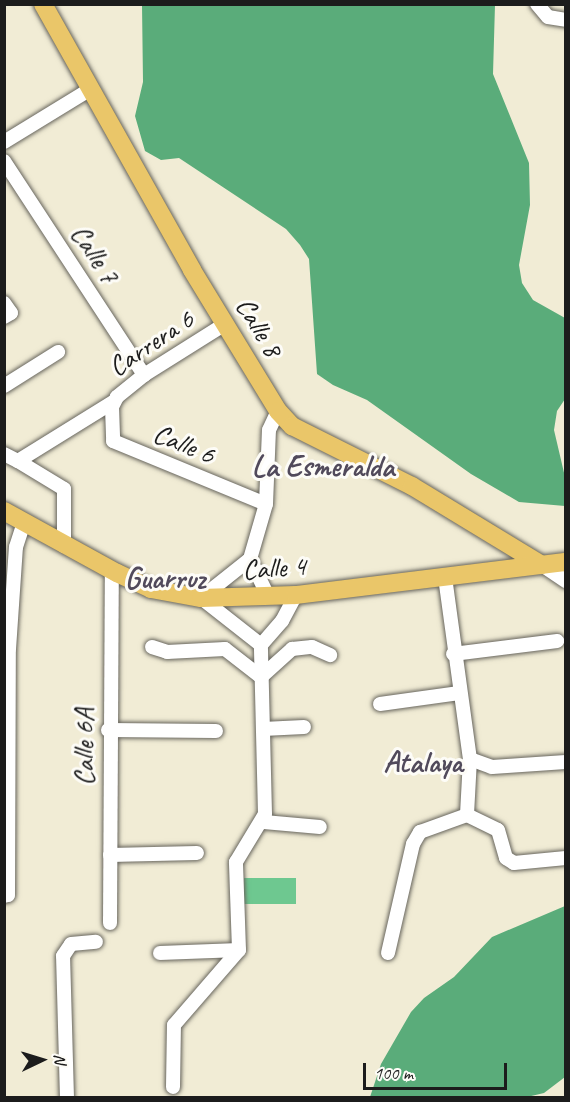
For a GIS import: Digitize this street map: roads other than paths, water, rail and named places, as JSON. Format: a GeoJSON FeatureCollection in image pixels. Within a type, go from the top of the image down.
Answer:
{"type":"FeatureCollection","features":[{"type":"Feature","properties":{"kind":"main road","name":"Calle 8"},"geometry":{"type":"LineString","coordinates":[[43,4],[225,324],[278,411],[292,426],[412,486],[542,565]]}},
{"type":"Feature","properties":{"kind":"main road","name":"Calle 4"},"geometry":{"type":"LineString","coordinates":[[4,511],[64,546],[151,589],[201,598],[296,595],[566,562]]}},
{"type":"Feature","properties":{"kind":"street"},"geometry":{"type":"LineString","coordinates":[[537,4],[548,17],[566,20]]}},
{"type":"Feature","properties":{"kind":"street"},"geometry":{"type":"LineString","coordinates":[[4,142],[92,88]]}},
{"type":"Feature","properties":{"kind":"street","name":"Calle 7"},"geometry":{"type":"LineString","coordinates":[[4,161],[144,375]]}},
{"type":"Feature","properties":{"kind":"street"},"geometry":{"type":"LineString","coordinates":[[4,303],[11,313],[4,316]]}},
{"type":"Feature","properties":{"kind":"street","name":"Carrera 6"},"geometry":{"type":"LineString","coordinates":[[116,445],[113,402],[144,375],[225,324]]}},
{"type":"Feature","properties":{"kind":"street"},"geometry":{"type":"LineString","coordinates":[[4,386],[58,352]]}},
{"type":"Feature","properties":{"kind":"street"},"geometry":{"type":"LineString","coordinates":[[18,461],[113,402]]}},
{"type":"Feature","properties":{"kind":"street"},"geometry":{"type":"LineString","coordinates":[[261,645],[201,598],[250,559],[266,504],[269,430],[278,411]]}},
{"type":"Feature","properties":{"kind":"street","name":"Calle 6"},"geometry":{"type":"LineString","coordinates":[[116,445],[266,504]]}},
{"type":"Feature","properties":{"kind":"street"},"geometry":{"type":"LineString","coordinates":[[4,454],[64,489],[64,546]]}},
{"type":"Feature","properties":{"kind":"street"},"geometry":{"type":"LineString","coordinates":[[6,896],[7,649],[16,547],[24,522]]}},
{"type":"Feature","properties":{"kind":"street"},"geometry":{"type":"LineString","coordinates":[[250,559],[268,596]]}},
{"type":"Feature","properties":{"kind":"street"},"geometry":{"type":"LineString","coordinates":[[542,565],[566,581]]}},
{"type":"Feature","properties":{"kind":"street","name":"Calle 6A"},"geometry":{"type":"LineString","coordinates":[[110,923],[108,730],[112,571]]}},
{"type":"Feature","properties":{"kind":"street"},"geometry":{"type":"LineString","coordinates":[[445,577],[453,654],[470,759],[467,815]]}},
{"type":"Feature","properties":{"kind":"street"},"geometry":{"type":"LineString","coordinates":[[173,1087],[174,1025],[239,950],[236,862],[241,849],[264,822],[261,645],[282,621],[296,595]]}},
{"type":"Feature","properties":{"kind":"street"},"geometry":{"type":"LineString","coordinates":[[453,654],[557,641]]}},
{"type":"Feature","properties":{"kind":"street"},"geometry":{"type":"LineString","coordinates":[[152,646],[167,652],[225,649],[261,677]]}},
{"type":"Feature","properties":{"kind":"street"},"geometry":{"type":"LineString","coordinates":[[261,677],[292,649],[312,647],[330,655]]}},
{"type":"Feature","properties":{"kind":"street"},"geometry":{"type":"LineString","coordinates":[[380,704],[459,693]]}},
{"type":"Feature","properties":{"kind":"street"},"geometry":{"type":"LineString","coordinates":[[263,729],[304,727]]}},
{"type":"Feature","properties":{"kind":"street"},"geometry":{"type":"LineString","coordinates":[[108,730],[216,731]]}},
{"type":"Feature","properties":{"kind":"street"},"geometry":{"type":"LineString","coordinates":[[470,759],[492,767],[566,762]]}},
{"type":"Feature","properties":{"kind":"street"},"geometry":{"type":"LineString","coordinates":[[388,953],[413,844],[420,832],[467,815],[498,830],[506,858],[514,863],[566,858]]}},
{"type":"Feature","properties":{"kind":"street"},"geometry":{"type":"LineString","coordinates":[[264,822],[320,827]]}},
{"type":"Feature","properties":{"kind":"street"},"geometry":{"type":"LineString","coordinates":[[110,855],[197,853]]}},
{"type":"Feature","properties":{"kind":"street"},"geometry":{"type":"LineString","coordinates":[[67,1098],[63,956],[71,944],[96,942]]}},
{"type":"Feature","properties":{"kind":"street"},"geometry":{"type":"LineString","coordinates":[[160,953],[239,950]]}},
{"type":"Feature","properties":{"kind":"district","name":"La Esmeralda"},"geometry":{"type":"Point","coordinates":[323,466]}},
{"type":"Feature","properties":{"kind":"district","name":"Guarruz"},"geometry":{"type":"Point","coordinates":[165,578]}},
{"type":"Feature","properties":{"kind":"district","name":"Atalaya"},"geometry":{"type":"Point","coordinates":[423,762]}}]}
